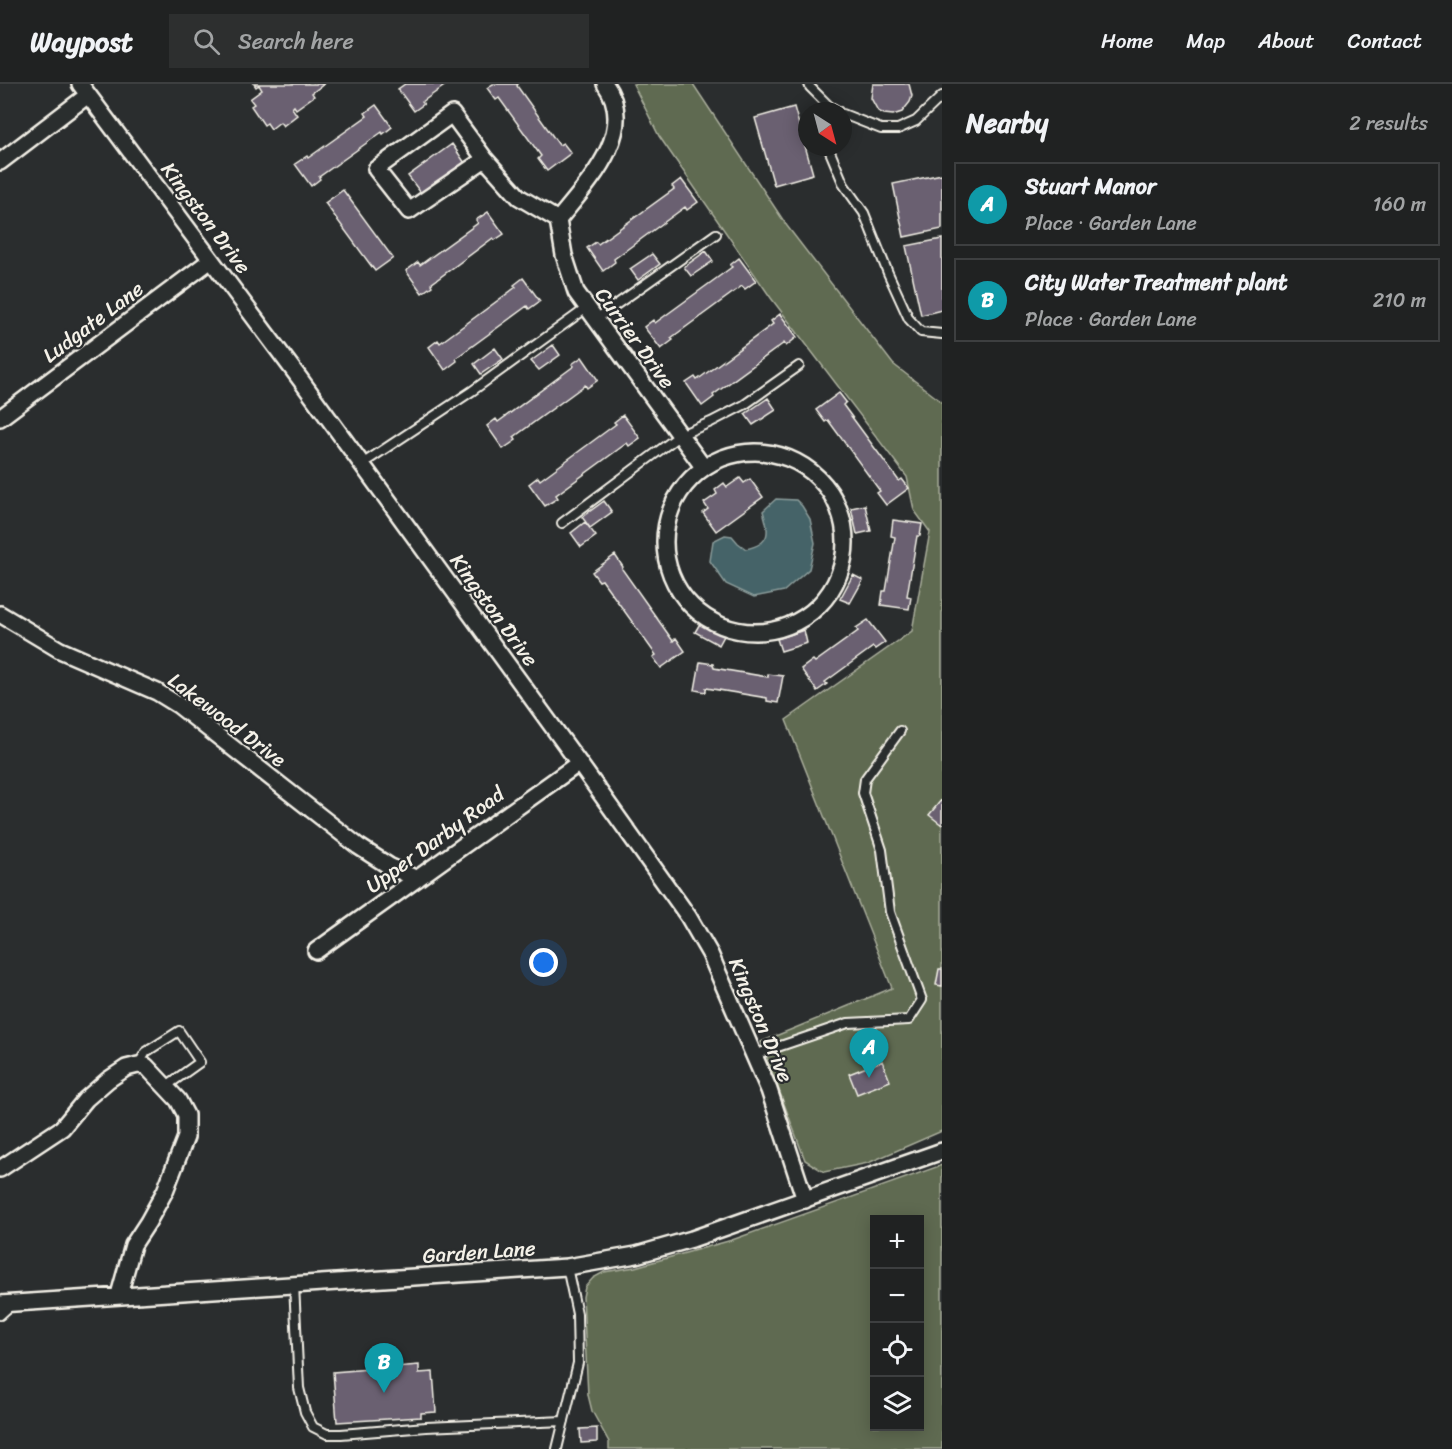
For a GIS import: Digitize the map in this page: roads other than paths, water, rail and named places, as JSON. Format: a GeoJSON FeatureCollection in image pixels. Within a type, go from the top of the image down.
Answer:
{"type":"FeatureCollection","features":[{"type":"Feature","properties":{"kind":"street"},"geometry":{"type":"LineString","coordinates":[[485,159],[409,211],[376,169],[452,114],[485,159],[519,197],[558,220],[606,158],[617,120],[612,94],[605,84]]}},
{"type":"Feature","properties":{"kind":"street"},"geometry":{"type":"LineString","coordinates":[[0,162],[84,90]]}},
{"type":"Feature","properties":{"kind":"street","name":"Kingston Drive"},"geometry":{"type":"LineString","coordinates":[[84,90],[362,464],[688,916],[710,954],[769,1090],[805,1200]]}},
{"type":"Feature","properties":{"kind":"street","name":"Currier Drive"},"geometry":{"type":"LineString","coordinates":[[558,220],[567,264],[576,292],[704,468]]}},
{"type":"Feature","properties":{"kind":"street","name":"Ludgate Lane"},"geometry":{"type":"LineString","coordinates":[[0,418],[212,260]]}},
{"type":"Feature","properties":{"kind":"street"},"geometry":{"type":"LineString","coordinates":[[768,452],[796,461],[820,479],[837,503],[845,532],[841,566],[831,590],[812,612],[786,627],[756,632],[727,628],[700,614],[679,593],[667,566],[664,536],[671,507],[687,482],[704,468],[710,463],[738,453],[768,452]]}},
{"type":"Feature","properties":{"kind":"street","name":"Lakewood Drive"},"geometry":{"type":"LineString","coordinates":[[0,614],[60,650],[164,696],[351,841],[390,866],[417,879]]}},
{"type":"Feature","properties":{"kind":"street","name":"Upper Darby Road"},"geometry":{"type":"LineString","coordinates":[[316,951],[579,763]]}},
{"type":"Feature","properties":{"kind":"street"},"geometry":{"type":"LineString","coordinates":[[0,1169],[62,1128],[86,1100],[108,1080],[126,1068],[146,1066],[178,1100],[186,1115],[186,1137],[165,1191],[133,1245],[119,1295]]}},
{"type":"Feature","properties":{"kind":"street","name":"Garden Lane"},"geometry":{"type":"LineString","coordinates":[[7,1303],[567,1267],[636,1255],[692,1239],[942,1151]]}},
{"type":"Feature","properties":{"kind":"lane"},"geometry":{"type":"LineString","coordinates":[[809,84],[823,102]]}},
{"type":"Feature","properties":{"kind":"lane"},"geometry":{"type":"LineString","coordinates":[[852,118],[881,129],[897,129],[916,121],[942,96]]}},
{"type":"Feature","properties":{"kind":"lane"},"geometry":{"type":"LineString","coordinates":[[832,156],[844,185],[864,213],[909,319],[921,332],[942,334]]}},
{"type":"Feature","properties":{"kind":"lane"},"geometry":{"type":"LineString","coordinates":[[362,464],[716,234]]}},
{"type":"Feature","properties":{"kind":"lane"},"geometry":{"type":"LineString","coordinates":[[562,523],[680,435],[744,405],[799,366]]}},
{"type":"Feature","properties":{"kind":"lane"},"geometry":{"type":"LineString","coordinates":[[754,1055],[848,1023],[909,1020],[922,1000],[890,912],[882,850],[863,793],[865,779],[900,731]]}},
{"type":"Feature","properties":{"kind":"lane"},"geometry":{"type":"LineString","coordinates":[[138,1065],[146,1052],[179,1030],[200,1062],[165,1087]]}},
{"type":"Feature","properties":{"kind":"lane"},"geometry":{"type":"LineString","coordinates":[[557,1449],[578,1363],[577,1314],[567,1267]]}},
{"type":"Feature","properties":{"kind":"lane"},"geometry":{"type":"LineString","coordinates":[[294,1284],[299,1388],[305,1412],[313,1427],[327,1434],[341,1434],[426,1427],[564,1421]]}},
{"type":"Feature","properties":{"kind":"lane"},"geometry":{"type":"LineString","coordinates":[[0,1315],[7,1303]]}},
{"type":"Feature","properties":{"kind":"water"},"geometry":{"type":"Polygon","coordinates":[[[776,499],[796,500],[802,506],[810,519],[815,543],[809,569],[784,591],[754,597],[726,584],[710,561],[713,541],[725,535],[732,536],[746,549],[760,543],[764,540],[767,531],[763,511],[776,499]]]}},
{"type":"Feature","properties":{"kind":"place","name":"Stuart Manor"},"geometry":{"type":"Point","coordinates":[869,1078]}},
{"type":"Feature","properties":{"kind":"place","name":"City Water Treatment plant"},"geometry":{"type":"Point","coordinates":[384,1393]}}]}
